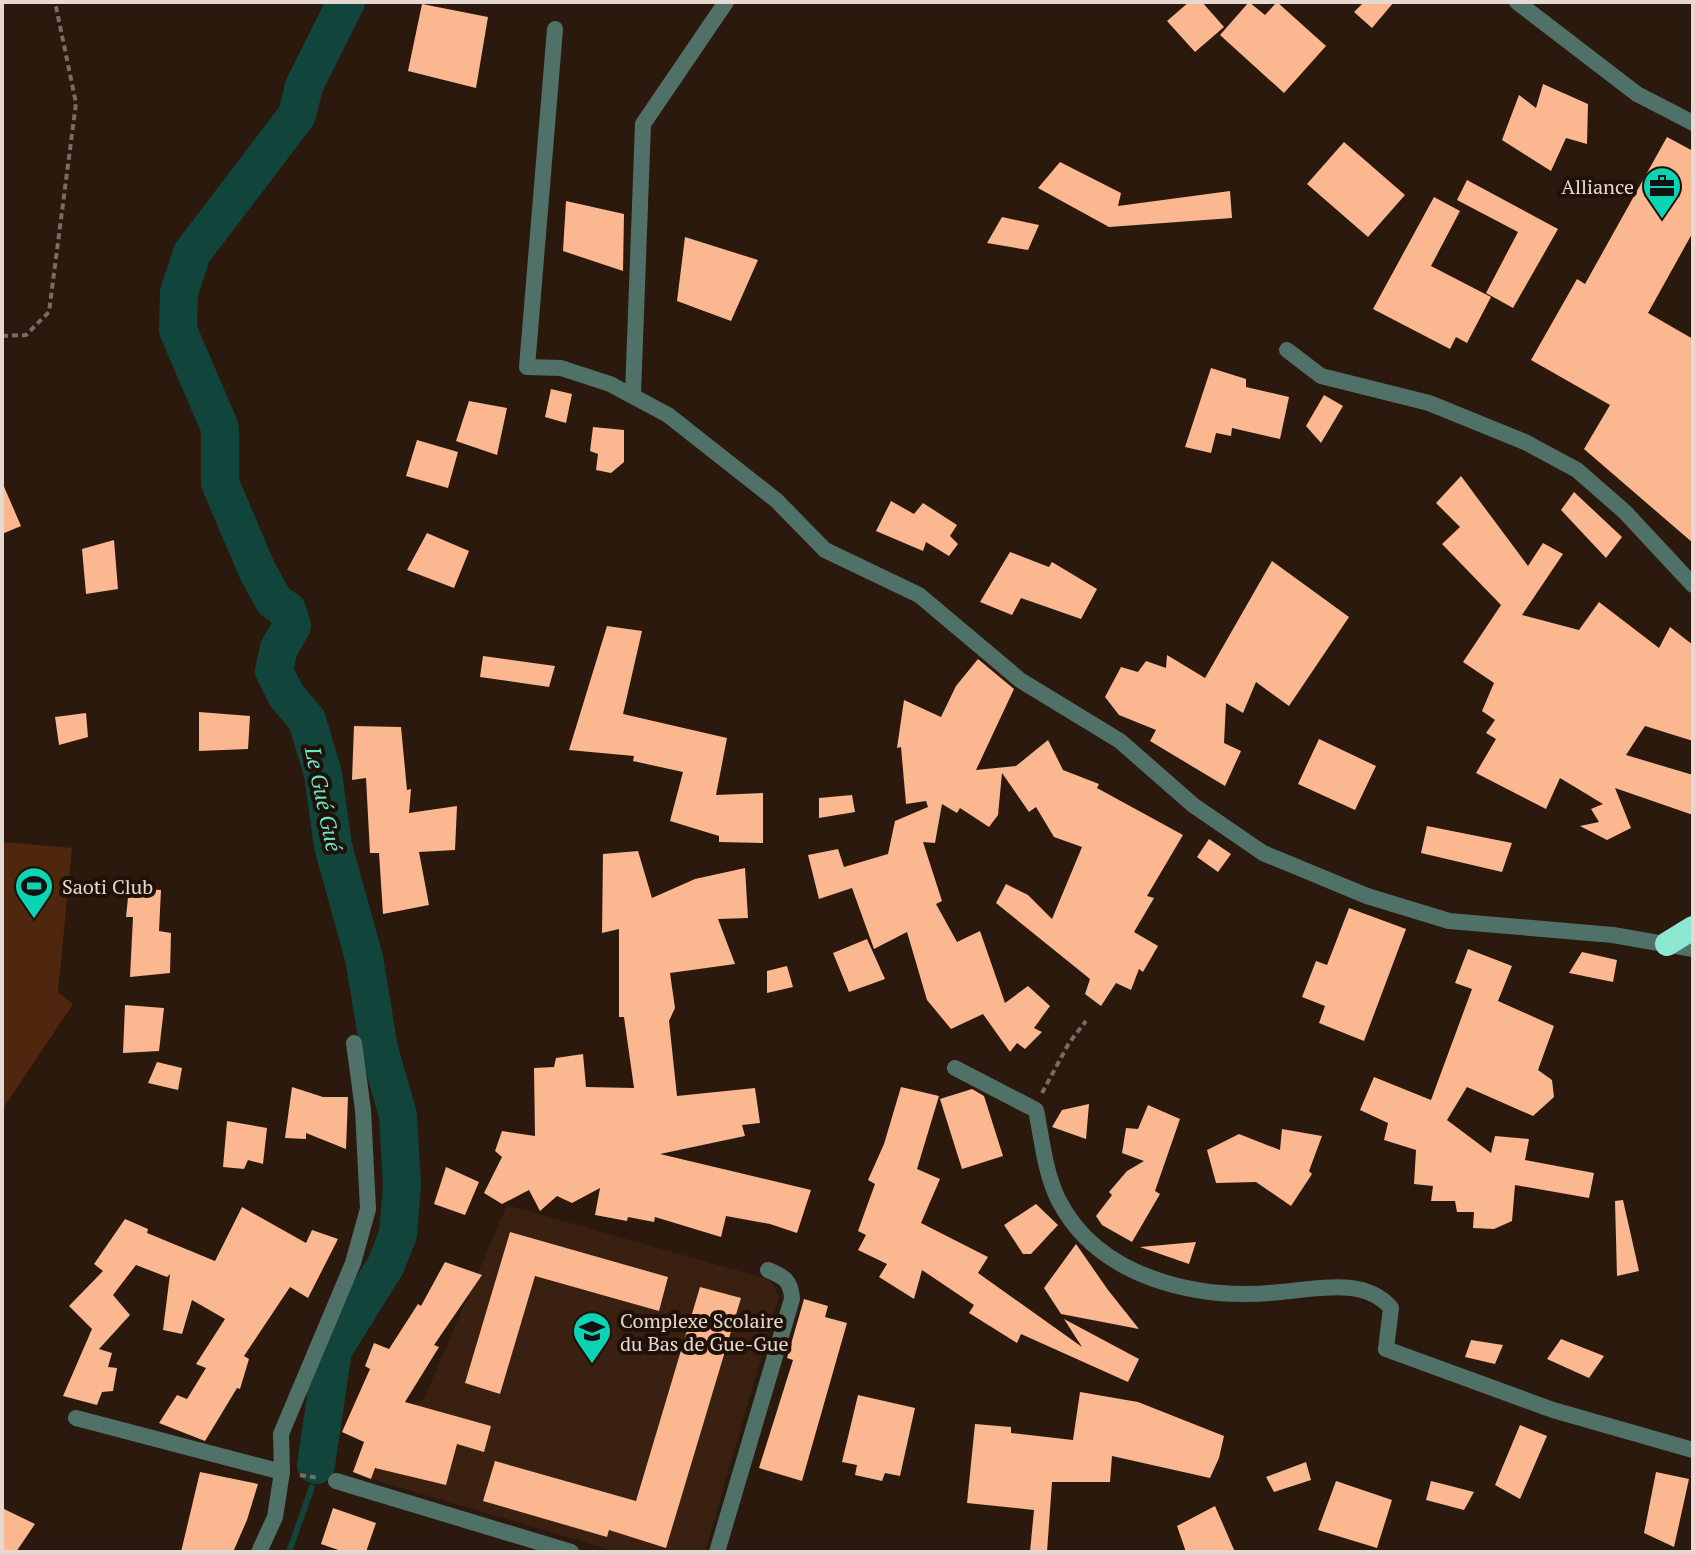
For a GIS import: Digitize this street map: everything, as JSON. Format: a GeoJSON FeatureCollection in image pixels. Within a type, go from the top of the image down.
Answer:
{"type":"FeatureCollection","features":[{"type":"Feature","properties":{"kind":"highway"},"geometry":{"type":"LineString","coordinates":[[1667,944],[1693,928]]}},
{"type":"Feature","properties":{"kind":"street"},"geometry":{"type":"LineString","coordinates":[[633,394],[643,124],[726,2]]}},
{"type":"Feature","properties":{"kind":"street"},"geometry":{"type":"LineString","coordinates":[[1517,2],[1637,94],[1693,123]]}},
{"type":"Feature","properties":{"kind":"street"},"geometry":{"type":"LineString","coordinates":[[555,29],[527,367],[561,368],[633,394],[668,415],[776,500],[825,550],[893,580],[930,602],[1020,680],[1120,741],[1193,805],[1263,853],[1367,896],[1449,921],[1613,935],[1693,949]]}},
{"type":"Feature","properties":{"kind":"street"},"geometry":{"type":"LineString","coordinates":[[1287,350],[1321,376],[1429,403],[1525,442],[1577,470],[1625,512],[1693,585]]}},
{"type":"Feature","properties":{"kind":"street"},"geometry":{"type":"LineString","coordinates":[[259,1552],[275,1517],[282,1472],[281,1434],[353,1263],[368,1209],[363,1110],[354,1043]]}},
{"type":"Feature","properties":{"kind":"street"},"geometry":{"type":"LineString","coordinates":[[955,1068],[1036,1110],[1057,1198],[1086,1237],[1119,1265],[1147,1277],[1201,1290],[1257,1294],[1337,1287],[1383,1298],[1391,1308],[1386,1349],[1553,1410],[1693,1450]]}},
{"type":"Feature","properties":{"kind":"street"},"geometry":{"type":"LineString","coordinates":[[717,1552],[792,1299],[791,1286],[785,1277],[768,1270]]}},
{"type":"Feature","properties":{"kind":"street"},"geometry":{"type":"LineString","coordinates":[[76,1418],[282,1472]]}},
{"type":"Feature","properties":{"kind":"street"},"geometry":{"type":"LineString","coordinates":[[336,1481],[571,1552]]}},
{"type":"Feature","properties":{"kind":"path"},"geometry":{"type":"LineString","coordinates":[[2,336],[26,335],[49,312],[76,103],[55,2]]}},
{"type":"Feature","properties":{"kind":"path"},"geometry":{"type":"LineString","coordinates":[[1036,1110],[1053,1070],[1086,1021]]}},
{"type":"Feature","properties":{"kind":"path"},"geometry":{"type":"LineString","coordinates":[[282,1472],[336,1481]]}},
{"type":"Feature","properties":{"kind":"shaded area","name":"Saoti Club"},"geometry":{"type":"Polygon","coordinates":[[[2,842],[72,848],[58,992],[73,1004],[2,1110],[2,842]]]}},
{"type":"Feature","properties":{"kind":"shaded area"},"geometry":{"type":"Polygon","coordinates":[[[507,1205],[770,1280],[779,1296],[705,1552],[618,1552],[371,1479],[403,1409],[424,1399],[507,1205]]]}},
{"type":"Feature","properties":{"kind":"building"},"geometry":{"type":"Polygon","coordinates":[[[1189,2],[1202,2],[1224,27],[1195,52],[1167,21],[1189,2]]]}},
{"type":"Feature","properties":{"kind":"building"},"geometry":{"type":"Polygon","coordinates":[[[1249,2],[1265,15],[1277,2],[1326,46],[1284,93],[1220,35],[1249,2]]]}},
{"type":"Feature","properties":{"kind":"building"},"geometry":{"type":"Polygon","coordinates":[[[1364,2],[1394,2],[1372,28],[1354,12],[1364,2]]]}},
{"type":"Feature","properties":{"kind":"building"},"geometry":{"type":"Polygon","coordinates":[[[422,4],[488,17],[476,88],[408,71],[422,4]]]}},
{"type":"Feature","properties":{"kind":"building"},"geometry":{"type":"Polygon","coordinates":[[[1543,84],[1588,104],[1587,144],[1566,138],[1551,171],[1502,140],[1519,95],[1536,108],[1543,84]]]}},
{"type":"Feature","properties":{"kind":"building"},"geometry":{"type":"Polygon","coordinates":[[[1667,137],[1693,151],[1693,232],[1648,313],[1693,339],[1693,543],[1584,449],[1610,405],[1531,360],[1577,279],[1585,284],[1667,137]]]}},
{"type":"Feature","properties":{"kind":"building"},"geometry":{"type":"Polygon","coordinates":[[[1344,142],[1405,195],[1368,237],[1307,184],[1344,142]]]}},
{"type":"Feature","properties":{"kind":"building"},"geometry":{"type":"Polygon","coordinates":[[[1060,162],[1121,193],[1118,206],[1230,191],[1232,218],[1109,227],[1038,188],[1060,162]]]}},
{"type":"Feature","properties":{"kind":"building"},"geometry":{"type":"Polygon","coordinates":[[[1467,180],[1558,229],[1513,308],[1486,293],[1518,232],[1457,200],[1467,180]]]}},
{"type":"Feature","properties":{"kind":"building"},"geometry":{"type":"Polygon","coordinates":[[[1434,197],[1460,211],[1431,266],[1491,297],[1467,343],[1456,337],[1450,349],[1373,309],[1434,197]]]}},
{"type":"Feature","properties":{"kind":"building"},"geometry":{"type":"Polygon","coordinates":[[[566,201],[624,214],[623,271],[563,251],[566,201]]]}},
{"type":"Feature","properties":{"kind":"building"},"geometry":{"type":"Polygon","coordinates":[[[1002,217],[1039,225],[1028,250],[987,243],[1002,217]]]}},
{"type":"Feature","properties":{"kind":"building"},"geometry":{"type":"Polygon","coordinates":[[[685,237],[758,260],[731,321],[677,301],[685,237]]]}},
{"type":"Feature","properties":{"kind":"building"},"geometry":{"type":"Polygon","coordinates":[[[1211,368],[1246,379],[1246,387],[1289,397],[1280,439],[1232,428],[1231,436],[1216,433],[1211,453],[1185,447],[1211,368]]]}},
{"type":"Feature","properties":{"kind":"building"},"geometry":{"type":"Polygon","coordinates":[[[551,389],[572,394],[566,423],[545,417],[551,389]]]}},
{"type":"Feature","properties":{"kind":"building"},"geometry":{"type":"Polygon","coordinates":[[[1324,395],[1343,406],[1321,443],[1306,426],[1324,395]]]}},
{"type":"Feature","properties":{"kind":"building"},"geometry":{"type":"Polygon","coordinates":[[[469,401],[507,408],[497,455],[456,441],[469,401]]]}},
{"type":"Feature","properties":{"kind":"building"},"geometry":{"type":"Polygon","coordinates":[[[593,427],[624,430],[624,462],[611,473],[596,470],[598,454],[590,451],[593,427]]]}},
{"type":"Feature","properties":{"kind":"building"},"geometry":{"type":"Polygon","coordinates":[[[417,440],[458,452],[448,488],[406,476],[417,440]]]}},
{"type":"Feature","properties":{"kind":"building"},"geometry":{"type":"Polygon","coordinates":[[[1461,476],[1528,566],[1543,543],[1563,554],[1522,615],[1579,630],[1599,602],[1659,648],[1670,627],[1693,645],[1693,741],[1645,726],[1626,755],[1693,775],[1693,815],[1615,788],[1631,828],[1607,840],[1580,826],[1599,822],[1591,809],[1603,804],[1560,778],[1546,809],[1476,773],[1496,739],[1486,733],[1495,720],[1482,711],[1494,683],[1463,662],[1501,605],[1442,544],[1460,527],[1436,503],[1461,476]]]}},
{"type":"Feature","properties":{"kind":"building"},"geometry":{"type":"Polygon","coordinates":[[[2,482],[21,526],[2,534],[2,482]]]}},
{"type":"Feature","properties":{"kind":"building"},"geometry":{"type":"Polygon","coordinates":[[[1574,492],[1622,537],[1606,558],[1561,510],[1574,492]]]}},
{"type":"Feature","properties":{"kind":"building"},"geometry":{"type":"Polygon","coordinates":[[[891,501],[914,514],[923,503],[957,525],[950,536],[958,544],[949,556],[926,542],[923,551],[876,531],[891,501]]]}},
{"type":"Feature","properties":{"kind":"building"},"geometry":{"type":"Polygon","coordinates":[[[427,533],[469,551],[454,588],[407,570],[427,533]]]}},
{"type":"Feature","properties":{"kind":"building"},"geometry":{"type":"Polygon","coordinates":[[[114,540],[118,589],[86,594],[82,549],[114,540]]]}},
{"type":"Feature","properties":{"kind":"building"},"geometry":{"type":"Polygon","coordinates":[[[1010,552],[1049,567],[1052,562],[1097,589],[1081,619],[1021,598],[1012,615],[980,602],[1010,552]]]}},
{"type":"Feature","properties":{"kind":"building"},"geometry":{"type":"Polygon","coordinates":[[[1272,561],[1349,617],[1289,706],[1256,682],[1243,713],[1226,703],[1224,743],[1241,751],[1225,786],[1150,741],[1156,730],[1119,715],[1105,697],[1121,667],[1138,672],[1146,661],[1166,668],[1167,655],[1205,678],[1272,561]]]}},
{"type":"Feature","properties":{"kind":"building"},"geometry":{"type":"Polygon","coordinates":[[[607,626],[642,631],[623,714],[727,738],[716,795],[763,793],[763,843],[719,842],[719,836],[670,821],[683,772],[633,761],[634,756],[569,750],[607,626]]]}},
{"type":"Feature","properties":{"kind":"building"},"geometry":{"type":"Polygon","coordinates":[[[483,656],[555,666],[549,687],[480,677],[483,656]]]}},
{"type":"Feature","properties":{"kind":"building"},"geometry":{"type":"Polygon","coordinates":[[[978,659],[1014,689],[976,770],[1016,766],[1048,740],[1063,770],[1099,784],[1097,788],[1183,835],[1147,896],[1154,898],[1134,932],[1158,946],[1143,972],[1139,969],[1131,990],[1116,983],[1101,1006],[1085,994],[1090,979],[996,903],[1006,884],[1028,895],[1052,919],[1082,847],[1054,837],[1036,807],[1029,812],[1002,773],[998,815],[989,827],[960,808],[957,813],[942,804],[935,843],[923,842],[942,901],[936,904],[957,942],[980,931],[1005,1003],[1028,986],[1050,1006],[1034,1028],[1042,1032],[1025,1049],[1017,1043],[1010,1052],[983,1014],[951,1029],[927,1000],[907,932],[874,949],[852,888],[819,899],[808,855],[838,849],[844,867],[888,854],[895,821],[928,807],[926,801],[906,804],[901,747],[897,748],[904,700],[941,717],[956,686],[978,659]]]}},
{"type":"Feature","properties":{"kind":"building"},"geometry":{"type":"Polygon","coordinates":[[[199,712],[250,716],[248,749],[199,751],[199,712]]]}},
{"type":"Feature","properties":{"kind":"building"},"geometry":{"type":"Polygon","coordinates":[[[86,713],[88,737],[59,745],[55,717],[86,713]]]}},
{"type":"Feature","properties":{"kind":"building"},"geometry":{"type":"Polygon","coordinates":[[[354,726],[401,727],[407,790],[411,789],[409,813],[457,806],[455,850],[419,852],[429,905],[383,914],[379,853],[370,853],[366,778],[352,780],[354,726]]]}},
{"type":"Feature","properties":{"kind":"building"},"geometry":{"type":"Polygon","coordinates":[[[1319,739],[1376,766],[1355,810],[1298,784],[1319,739]]]}},
{"type":"Feature","properties":{"kind":"building"},"geometry":{"type":"Polygon","coordinates":[[[852,795],[855,812],[819,818],[819,798],[852,795]]]}},
{"type":"Feature","properties":{"kind":"building"},"geometry":{"type":"Polygon","coordinates":[[[1427,826],[1512,843],[1502,872],[1421,853],[1427,826]]]}},
{"type":"Feature","properties":{"kind":"building"},"geometry":{"type":"Polygon","coordinates":[[[1209,839],[1231,854],[1218,872],[1197,857],[1209,839]]]}},
{"type":"Feature","properties":{"kind":"building"},"geometry":{"type":"Polygon","coordinates":[[[638,851],[652,898],[695,879],[745,868],[748,918],[718,919],[735,964],[670,973],[675,1008],[669,1021],[677,1096],[755,1088],[760,1123],[742,1125],[745,1136],[660,1154],[811,1190],[797,1233],[770,1224],[726,1216],[721,1237],[655,1217],[654,1222],[595,1215],[600,1188],[572,1203],[557,1196],[540,1211],[529,1190],[502,1204],[484,1193],[502,1157],[495,1151],[502,1131],[535,1136],[534,1068],[554,1067],[556,1058],[583,1054],[586,1087],[634,1088],[624,1017],[619,1017],[619,929],[602,933],[603,854],[638,851]]]}},
{"type":"Feature","properties":{"kind":"building"},"geometry":{"type":"Polygon","coordinates":[[[129,888],[161,890],[159,931],[171,933],[170,973],[130,977],[133,917],[126,917],[129,888]]]}},
{"type":"Feature","properties":{"kind":"building"},"geometry":{"type":"Polygon","coordinates":[[[1349,908],[1406,929],[1364,1041],[1319,1023],[1325,1006],[1302,997],[1316,961],[1327,965],[1349,908]]]}},
{"type":"Feature","properties":{"kind":"building"},"geometry":{"type":"Polygon","coordinates":[[[867,939],[885,979],[849,992],[833,953],[867,939]]]}},
{"type":"Feature","properties":{"kind":"building"},"geometry":{"type":"Polygon","coordinates":[[[1468,949],[1512,966],[1498,1001],[1554,1026],[1538,1070],[1552,1080],[1554,1097],[1533,1116],[1467,1087],[1447,1120],[1491,1153],[1495,1136],[1529,1139],[1525,1160],[1594,1173],[1589,1198],[1515,1185],[1512,1221],[1494,1229],[1473,1228],[1474,1212],[1457,1212],[1455,1201],[1431,1201],[1433,1186],[1414,1184],[1416,1150],[1384,1140],[1388,1123],[1360,1110],[1374,1077],[1431,1100],[1472,989],[1455,983],[1468,949]]]}},
{"type":"Feature","properties":{"kind":"building"},"geometry":{"type":"Polygon","coordinates":[[[1582,952],[1617,960],[1613,982],[1569,973],[1582,952]]]}},
{"type":"Feature","properties":{"kind":"building"},"geometry":{"type":"Polygon","coordinates":[[[787,966],[793,987],[767,993],[767,971],[787,966]]]}},
{"type":"Feature","properties":{"kind":"building"},"geometry":{"type":"Polygon","coordinates":[[[125,1005],[164,1008],[159,1051],[123,1053],[125,1005]]]}},
{"type":"Feature","properties":{"kind":"building"},"geometry":{"type":"Polygon","coordinates":[[[157,1062],[182,1068],[178,1090],[148,1083],[157,1062]]]}},
{"type":"Feature","properties":{"kind":"building"},"geometry":{"type":"Polygon","coordinates":[[[292,1087],[323,1097],[348,1097],[346,1149],[306,1133],[306,1139],[285,1138],[292,1087]]]}},
{"type":"Feature","properties":{"kind":"building"},"geometry":{"type":"Polygon","coordinates":[[[901,1087],[939,1096],[917,1169],[940,1179],[921,1223],[988,1257],[978,1273],[1082,1347],[1064,1319],[1139,1359],[1128,1382],[1021,1334],[1017,1343],[969,1313],[974,1305],[922,1270],[914,1299],[879,1277],[887,1264],[858,1250],[866,1235],[858,1231],[875,1184],[868,1180],[884,1144],[901,1087]]]}},
{"type":"Feature","properties":{"kind":"building"},"geometry":{"type":"Polygon","coordinates":[[[972,1089],[984,1096],[1003,1156],[962,1169],[940,1099],[972,1089]]]}},
{"type":"Feature","properties":{"kind":"building"},"geometry":{"type":"Polygon","coordinates":[[[1089,1104],[1086,1139],[1052,1127],[1062,1110],[1089,1104]]]}},
{"type":"Feature","properties":{"kind":"building"},"geometry":{"type":"Polygon","coordinates":[[[1148,1105],[1180,1119],[1155,1191],[1160,1194],[1132,1242],[1102,1225],[1096,1216],[1112,1195],[1109,1192],[1127,1171],[1144,1161],[1122,1153],[1126,1128],[1138,1129],[1148,1105]]]}},
{"type":"Feature","properties":{"kind":"building"},"geometry":{"type":"Polygon","coordinates":[[[227,1121],[267,1128],[263,1164],[248,1160],[244,1169],[223,1167],[227,1121]]]}},
{"type":"Feature","properties":{"kind":"building"},"geometry":{"type":"Polygon","coordinates":[[[1282,1129],[1322,1136],[1309,1171],[1312,1174],[1291,1206],[1256,1182],[1216,1183],[1207,1150],[1239,1134],[1280,1150],[1282,1129]]]}},
{"type":"Feature","properties":{"kind":"building"},"geometry":{"type":"Polygon","coordinates":[[[446,1167],[479,1182],[465,1215],[434,1204],[446,1167]]]}},
{"type":"Feature","properties":{"kind":"building"},"geometry":{"type":"Polygon","coordinates":[[[1623,1200],[1639,1271],[1617,1276],[1615,1201],[1623,1200]]]}},
{"type":"Feature","properties":{"kind":"building"},"geometry":{"type":"Polygon","coordinates":[[[1036,1204],[1058,1225],[1031,1254],[1023,1254],[1004,1225],[1036,1204]]]}},
{"type":"Feature","properties":{"kind":"building"},"geometry":{"type":"Polygon","coordinates":[[[242,1207],[306,1243],[312,1230],[338,1239],[308,1298],[290,1287],[244,1356],[249,1359],[240,1389],[237,1388],[205,1441],[159,1423],[177,1395],[187,1399],[206,1368],[196,1364],[225,1319],[192,1300],[182,1334],[163,1330],[170,1274],[167,1277],[136,1265],[113,1295],[130,1315],[99,1349],[112,1353],[108,1367],[117,1368],[113,1391],[102,1392],[97,1405],[63,1396],[92,1329],[69,1306],[103,1271],[94,1264],[125,1219],[148,1229],[147,1233],[215,1261],[242,1207]]]}},
{"type":"Feature","properties":{"kind":"building"},"geometry":{"type":"Polygon","coordinates":[[[510,1232],[668,1277],[659,1311],[535,1276],[500,1394],[465,1383],[510,1232]]]}},
{"type":"Feature","properties":{"kind":"building"},"geometry":{"type":"Polygon","coordinates":[[[1196,1242],[1189,1264],[1140,1247],[1196,1242]]]}},
{"type":"Feature","properties":{"kind":"building"},"geometry":{"type":"Polygon","coordinates":[[[1076,1244],[1139,1329],[1061,1314],[1044,1288],[1076,1244]]]}},
{"type":"Feature","properties":{"kind":"building"},"geometry":{"type":"Polygon","coordinates":[[[445,1262],[482,1275],[434,1345],[439,1347],[405,1402],[491,1426],[484,1452],[457,1444],[446,1485],[375,1468],[371,1479],[353,1472],[364,1442],[342,1432],[370,1369],[365,1366],[374,1343],[389,1349],[418,1304],[421,1306],[445,1262]]]}},
{"type":"Feature","properties":{"kind":"building"},"geometry":{"type":"Polygon","coordinates":[[[700,1287],[741,1298],[666,1548],[609,1530],[607,1537],[483,1501],[495,1461],[636,1501],[700,1287]]]}},
{"type":"Feature","properties":{"kind":"building"},"geometry":{"type":"Polygon","coordinates":[[[804,1299],[828,1306],[825,1317],[847,1323],[802,1481],[759,1468],[793,1360],[787,1358],[804,1299]]]}},
{"type":"Feature","properties":{"kind":"building"},"geometry":{"type":"Polygon","coordinates":[[[1561,1339],[1604,1356],[1589,1378],[1547,1359],[1561,1339]]]}},
{"type":"Feature","properties":{"kind":"building"},"geometry":{"type":"Polygon","coordinates":[[[1471,1340],[1503,1345],[1495,1364],[1465,1357],[1471,1340]]]}},
{"type":"Feature","properties":{"kind":"building"},"geometry":{"type":"Polygon","coordinates":[[[1080,1392],[1138,1402],[1224,1436],[1219,1458],[1210,1478],[1112,1456],[1110,1482],[1052,1482],[1047,1552],[1030,1552],[1034,1510],[967,1503],[975,1424],[1011,1427],[1011,1433],[1073,1440],[1080,1392]]]}},
{"type":"Feature","properties":{"kind":"building"},"geometry":{"type":"Polygon","coordinates":[[[858,1395],[915,1408],[900,1476],[885,1473],[882,1481],[855,1475],[857,1465],[842,1462],[858,1395]]]}},
{"type":"Feature","properties":{"kind":"building"},"geometry":{"type":"Polygon","coordinates":[[[1520,1425],[1547,1436],[1520,1499],[1495,1485],[1520,1425]]]}},
{"type":"Feature","properties":{"kind":"building"},"geometry":{"type":"Polygon","coordinates":[[[1306,1462],[1311,1480],[1274,1492],[1266,1477],[1306,1462]]]}},
{"type":"Feature","properties":{"kind":"building"},"geometry":{"type":"Polygon","coordinates":[[[200,1472],[258,1484],[233,1552],[181,1552],[200,1472]]]}},
{"type":"Feature","properties":{"kind":"building"},"geometry":{"type":"Polygon","coordinates":[[[1656,1472],[1689,1479],[1674,1547],[1644,1533],[1656,1472]]]}},
{"type":"Feature","properties":{"kind":"building"},"geometry":{"type":"Polygon","coordinates":[[[1336,1481],[1392,1500],[1377,1548],[1318,1530],[1336,1481]]]}},
{"type":"Feature","properties":{"kind":"building"},"geometry":{"type":"Polygon","coordinates":[[[1431,1481],[1474,1492],[1464,1510],[1426,1500],[1431,1481]]]}},
{"type":"Feature","properties":{"kind":"building"},"geometry":{"type":"Polygon","coordinates":[[[1215,1506],[1235,1552],[1186,1552],[1177,1526],[1215,1506]]]}},
{"type":"Feature","properties":{"kind":"building"},"geometry":{"type":"Polygon","coordinates":[[[2,1508],[35,1524],[16,1552],[2,1552],[2,1508]]]}},
{"type":"Feature","properties":{"kind":"building"},"geometry":{"type":"Polygon","coordinates":[[[333,1508],[376,1523],[366,1552],[344,1552],[321,1544],[333,1508]]]}},
{"type":"Feature","properties":{"kind":"waterway","name":"Le Gué Gué"},"geometry":{"type":"LineString","coordinates":[[316,1465],[333,1350],[386,1265],[398,1234],[402,1185],[398,1115],[379,1049],[364,958],[333,846],[323,774],[307,720],[286,695],[274,671],[279,648],[292,626],[287,610],[274,601],[257,570],[220,483],[220,428],[178,330],[179,292],[192,253],[297,115],[304,86],[346,2]]}},
{"type":"Feature","properties":{"kind":"waterway","name":"Le Gué Gué"},"geometry":{"type":"LineString","coordinates":[[289,1552],[312,1487]]}},
{"type":"Feature","properties":{"kind":"place","name":"Alliance"},"geometry":{"type":"Point","coordinates":[1662,220]}},
{"type":"Feature","properties":{"kind":"place","name":"Saoti Club"},"geometry":{"type":"Point","coordinates":[34,920]}},
{"type":"Feature","properties":{"kind":"place","name":"Complexe Scolaire du Bas de Gue-Gue"},"geometry":{"type":"Point","coordinates":[592,1365]}}]}
